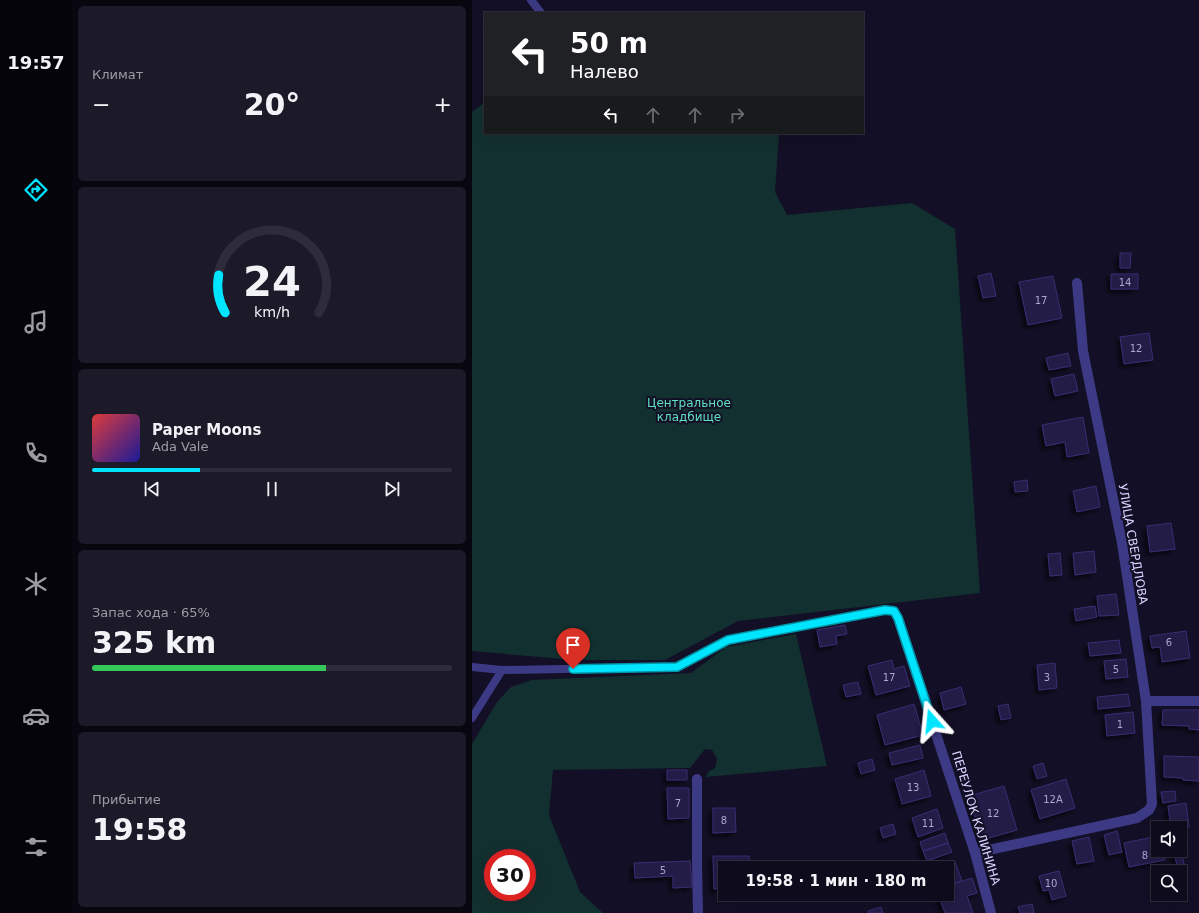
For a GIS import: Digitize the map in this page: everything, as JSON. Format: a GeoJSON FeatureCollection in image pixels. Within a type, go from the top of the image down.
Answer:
{"type":"FeatureCollection","features":[{"type":"Feature","properties":{"kind":"street","name":"УЛИЦА СВЕРДЛОВА"},"geometry":{"type":"LineString","coordinates":[[975,854],[1137,818],[1149,810],[1152,804],[1146,701],[1122,542],[1083,351],[1077,283]]}},
{"type":"Feature","properties":{"kind":"street","name":"ПЕРЕУЛОК КАЛИНИНА"},"geometry":{"type":"LineString","coordinates":[[898,618],[975,854],[991,913]]}},
{"type":"Feature","properties":{"kind":"street"},"geometry":{"type":"LineString","coordinates":[[1146,701],[1199,701]]}},
{"type":"Feature","properties":{"kind":"street"},"geometry":{"type":"LineString","coordinates":[[697,780],[698,913]]}},
{"type":"Feature","properties":{"kind":"lane"},"geometry":{"type":"LineString","coordinates":[[531,0],[540,12]]}},
{"type":"Feature","properties":{"kind":"lane"},"geometry":{"type":"LineString","coordinates":[[472,667],[502,670],[677,667],[728,640],[885,610],[894,611],[898,618]]}},
{"type":"Feature","properties":{"kind":"lane"},"geometry":{"type":"LineString","coordinates":[[472,718],[502,670]]}},
{"type":"Feature","properties":{"kind":"green space","name":"Центральное кладбище"},"geometry":{"type":"Polygon","coordinates":[[[484,103],[484,134],[779,134],[775,192],[787,215],[912,203],[955,229],[980,593],[738,621],[665,660],[574,660],[472,651],[472,112],[484,103]]]}},
{"type":"Feature","properties":{"kind":"green space"},"geometry":{"type":"Polygon","coordinates":[[[796,634],[827,766],[706,777],[708,772],[715,768],[717,759],[712,750],[705,749],[690,768],[553,770],[549,815],[580,892],[603,913],[472,913],[472,744],[497,702],[511,687],[532,680],[691,673],[726,647],[796,634]]]}},
{"type":"Feature","properties":{"kind":"building"},"geometry":{"type":"Polygon","coordinates":[[[1120,253],[1131,253],[1130,268],[1120,268],[1120,253]]]}},
{"type":"Feature","properties":{"kind":"building"},"geometry":{"type":"Polygon","coordinates":[[[991,273],[996,296],[983,298],[978,276],[991,273]]]}},
{"type":"Feature","properties":{"kind":"building"},"geometry":{"type":"Polygon","coordinates":[[[1111,274],[1138,274],[1138,289],[1111,289],[1111,274]]]}},
{"type":"Feature","properties":{"kind":"building"},"geometry":{"type":"Polygon","coordinates":[[[1053,276],[1062,318],[1028,325],[1019,282],[1053,276]]]}},
{"type":"Feature","properties":{"kind":"building"},"geometry":{"type":"Polygon","coordinates":[[[1149,333],[1153,360],[1124,364],[1120,337],[1149,333]]]}},
{"type":"Feature","properties":{"kind":"building"},"geometry":{"type":"Polygon","coordinates":[[[1068,353],[1071,366],[1049,370],[1046,358],[1068,353]]]}},
{"type":"Feature","properties":{"kind":"building"},"geometry":{"type":"Polygon","coordinates":[[[1074,374],[1078,391],[1055,396],[1051,379],[1074,374]]]}},
{"type":"Feature","properties":{"kind":"building"},"geometry":{"type":"Polygon","coordinates":[[[1083,417],[1089,453],[1067,457],[1065,442],[1046,446],[1042,425],[1083,417]]]}},
{"type":"Feature","properties":{"kind":"building"},"geometry":{"type":"Polygon","coordinates":[[[1027,480],[1028,491],[1015,492],[1014,482],[1027,480]]]}},
{"type":"Feature","properties":{"kind":"building"},"geometry":{"type":"Polygon","coordinates":[[[1096,486],[1100,507],[1077,512],[1073,491],[1096,486]]]}},
{"type":"Feature","properties":{"kind":"building"},"geometry":{"type":"Polygon","coordinates":[[[1171,523],[1175,549],[1150,552],[1147,526],[1171,523]]]}},
{"type":"Feature","properties":{"kind":"building"},"geometry":{"type":"Polygon","coordinates":[[[1094,551],[1096,572],[1075,575],[1073,553],[1094,551]]]}},
{"type":"Feature","properties":{"kind":"building"},"geometry":{"type":"Polygon","coordinates":[[[1060,553],[1062,575],[1050,576],[1048,554],[1060,553]]]}},
{"type":"Feature","properties":{"kind":"building"},"geometry":{"type":"Polygon","coordinates":[[[1116,594],[1119,615],[1099,616],[1097,596],[1116,594]]]}},
{"type":"Feature","properties":{"kind":"building"},"geometry":{"type":"Polygon","coordinates":[[[1095,606],[1097,617],[1076,621],[1074,609],[1095,606]]]}},
{"type":"Feature","properties":{"kind":"building"},"geometry":{"type":"Polygon","coordinates":[[[845,625],[847,634],[836,636],[837,644],[820,647],[817,630],[845,625]]]}},
{"type":"Feature","properties":{"kind":"building"},"geometry":{"type":"Polygon","coordinates":[[[1186,631],[1190,658],[1162,662],[1160,647],[1152,648],[1150,636],[1186,631]]]}},
{"type":"Feature","properties":{"kind":"building"},"geometry":{"type":"Polygon","coordinates":[[[1119,640],[1121,653],[1090,656],[1088,643],[1119,640]]]}},
{"type":"Feature","properties":{"kind":"building"},"geometry":{"type":"Polygon","coordinates":[[[1126,659],[1128,677],[1106,679],[1104,661],[1126,659]]]}},
{"type":"Feature","properties":{"kind":"building"},"geometry":{"type":"Polygon","coordinates":[[[892,660],[894,669],[904,666],[910,686],[876,695],[868,666],[892,660]]]}},
{"type":"Feature","properties":{"kind":"building"},"geometry":{"type":"Polygon","coordinates":[[[1055,663],[1057,688],[1039,690],[1037,665],[1055,663]]]}},
{"type":"Feature","properties":{"kind":"building"},"geometry":{"type":"Polygon","coordinates":[[[858,682],[861,694],[846,697],[843,685],[858,682]]]}},
{"type":"Feature","properties":{"kind":"building"},"geometry":{"type":"Polygon","coordinates":[[[961,687],[966,704],[944,710],[940,693],[961,687]]]}},
{"type":"Feature","properties":{"kind":"building"},"geometry":{"type":"Polygon","coordinates":[[[1128,694],[1130,706],[1098,709],[1097,697],[1128,694]]]}},
{"type":"Feature","properties":{"kind":"building"},"geometry":{"type":"Polygon","coordinates":[[[914,704],[923,735],[885,745],[877,715],[914,704]]]}},
{"type":"Feature","properties":{"kind":"building"},"geometry":{"type":"Polygon","coordinates":[[[1008,704],[1011,718],[1001,720],[998,706],[1008,704]]]}},
{"type":"Feature","properties":{"kind":"building"},"geometry":{"type":"Polygon","coordinates":[[[1163,710],[1199,710],[1199,730],[1189,729],[1189,726],[1162,725],[1163,710]]]}},
{"type":"Feature","properties":{"kind":"building"},"geometry":{"type":"Polygon","coordinates":[[[1133,712],[1135,733],[1107,736],[1105,715],[1133,712]]]}},
{"type":"Feature","properties":{"kind":"building"},"geometry":{"type":"Polygon","coordinates":[[[920,745],[923,758],[892,765],[889,753],[920,745]]]}},
{"type":"Feature","properties":{"kind":"building"},"geometry":{"type":"Polygon","coordinates":[[[1164,756],[1199,757],[1199,781],[1164,777],[1164,756]]]}},
{"type":"Feature","properties":{"kind":"building"},"geometry":{"type":"Polygon","coordinates":[[[872,759],[875,770],[861,774],[858,763],[872,759]]]}},
{"type":"Feature","properties":{"kind":"building"},"geometry":{"type":"Polygon","coordinates":[[[1043,763],[1047,776],[1037,779],[1033,766],[1043,763]]]}},
{"type":"Feature","properties":{"kind":"building"},"geometry":{"type":"Polygon","coordinates":[[[667,770],[687,770],[687,780],[667,780],[667,770]]]}},
{"type":"Feature","properties":{"kind":"building"},"geometry":{"type":"Polygon","coordinates":[[[924,770],[931,796],[902,804],[895,779],[924,770]]]}},
{"type":"Feature","properties":{"kind":"building"},"geometry":{"type":"Polygon","coordinates":[[[1066,779],[1075,808],[1040,819],[1031,790],[1066,779]]]}},
{"type":"Feature","properties":{"kind":"building"},"geometry":{"type":"Polygon","coordinates":[[[1004,786],[1017,830],[982,840],[969,796],[1004,786]]]}},
{"type":"Feature","properties":{"kind":"building"},"geometry":{"type":"Polygon","coordinates":[[[667,788],[689,788],[689,818],[668,819],[667,788]]]}},
{"type":"Feature","properties":{"kind":"building"},"geometry":{"type":"Polygon","coordinates":[[[1175,791],[1176,801],[1163,803],[1161,792],[1175,791]]]}},
{"type":"Feature","properties":{"kind":"building"},"geometry":{"type":"Polygon","coordinates":[[[1186,803],[1189,827],[1187,827],[1187,821],[1170,821],[1168,806],[1186,803]]]}},
{"type":"Feature","properties":{"kind":"building"},"geometry":{"type":"Polygon","coordinates":[[[713,808],[735,808],[736,832],[713,833],[713,808]]]}},
{"type":"Feature","properties":{"kind":"building"},"geometry":{"type":"Polygon","coordinates":[[[937,809],[943,828],[918,837],[912,818],[937,809]]]}},
{"type":"Feature","properties":{"kind":"building"},"geometry":{"type":"Polygon","coordinates":[[[893,824],[896,834],[883,838],[880,828],[893,824]]]}},
{"type":"Feature","properties":{"kind":"building"},"geometry":{"type":"Polygon","coordinates":[[[1117,831],[1122,852],[1109,855],[1104,835],[1117,831]]]}},
{"type":"Feature","properties":{"kind":"building"},"geometry":{"type":"Polygon","coordinates":[[[945,833],[948,843],[923,851],[920,842],[945,833]]]}},
{"type":"Feature","properties":{"kind":"building"},"geometry":{"type":"Polygon","coordinates":[[[1089,837],[1094,861],[1077,864],[1072,841],[1089,837]]]}},
{"type":"Feature","properties":{"kind":"building"},"geometry":{"type":"Polygon","coordinates":[[[1151,837],[1151,857],[1164,857],[1165,860],[1129,867],[1124,843],[1151,837]]]}},
{"type":"Feature","properties":{"kind":"building"},"geometry":{"type":"Polygon","coordinates":[[[948,843],[952,852],[927,861],[923,851],[948,843]]]}},
{"type":"Feature","properties":{"kind":"building"},"geometry":{"type":"Polygon","coordinates":[[[713,856],[749,856],[749,861],[718,861],[718,889],[714,889],[713,856]]]}},
{"type":"Feature","properties":{"kind":"building"},"geometry":{"type":"Polygon","coordinates":[[[1175,857],[1182,857],[1184,864],[1177,865],[1175,857]]]}},
{"type":"Feature","properties":{"kind":"building"},"geometry":{"type":"Polygon","coordinates":[[[690,861],[692,887],[673,888],[673,876],[635,878],[634,863],[690,861]]]}},
{"type":"Feature","properties":{"kind":"building"},"geometry":{"type":"Polygon","coordinates":[[[954,862],[962,881],[954,884],[954,862]]]}},
{"type":"Feature","properties":{"kind":"building"},"geometry":{"type":"Polygon","coordinates":[[[1059,871],[1066,896],[1052,900],[1049,890],[1043,891],[1039,876],[1059,871]]]}},
{"type":"Feature","properties":{"kind":"building"},"geometry":{"type":"Polygon","coordinates":[[[972,878],[977,893],[967,896],[973,913],[945,913],[941,901],[954,901],[954,884],[972,878]]]}},
{"type":"Feature","properties":{"kind":"building"},"geometry":{"type":"Polygon","coordinates":[[[1032,904],[1034,913],[1020,913],[1018,907],[1032,904]]]}},
{"type":"Feature","properties":{"kind":"building"},"geometry":{"type":"Polygon","coordinates":[[[881,907],[883,913],[868,913],[868,911],[881,907]]]}},
{"type":"Feature","properties":{"kind":"route"},"geometry":{"type":"LineString","coordinates":[[573,669],[677,667],[728,640],[885,610],[894,611],[898,618],[932,721]]}}]}
